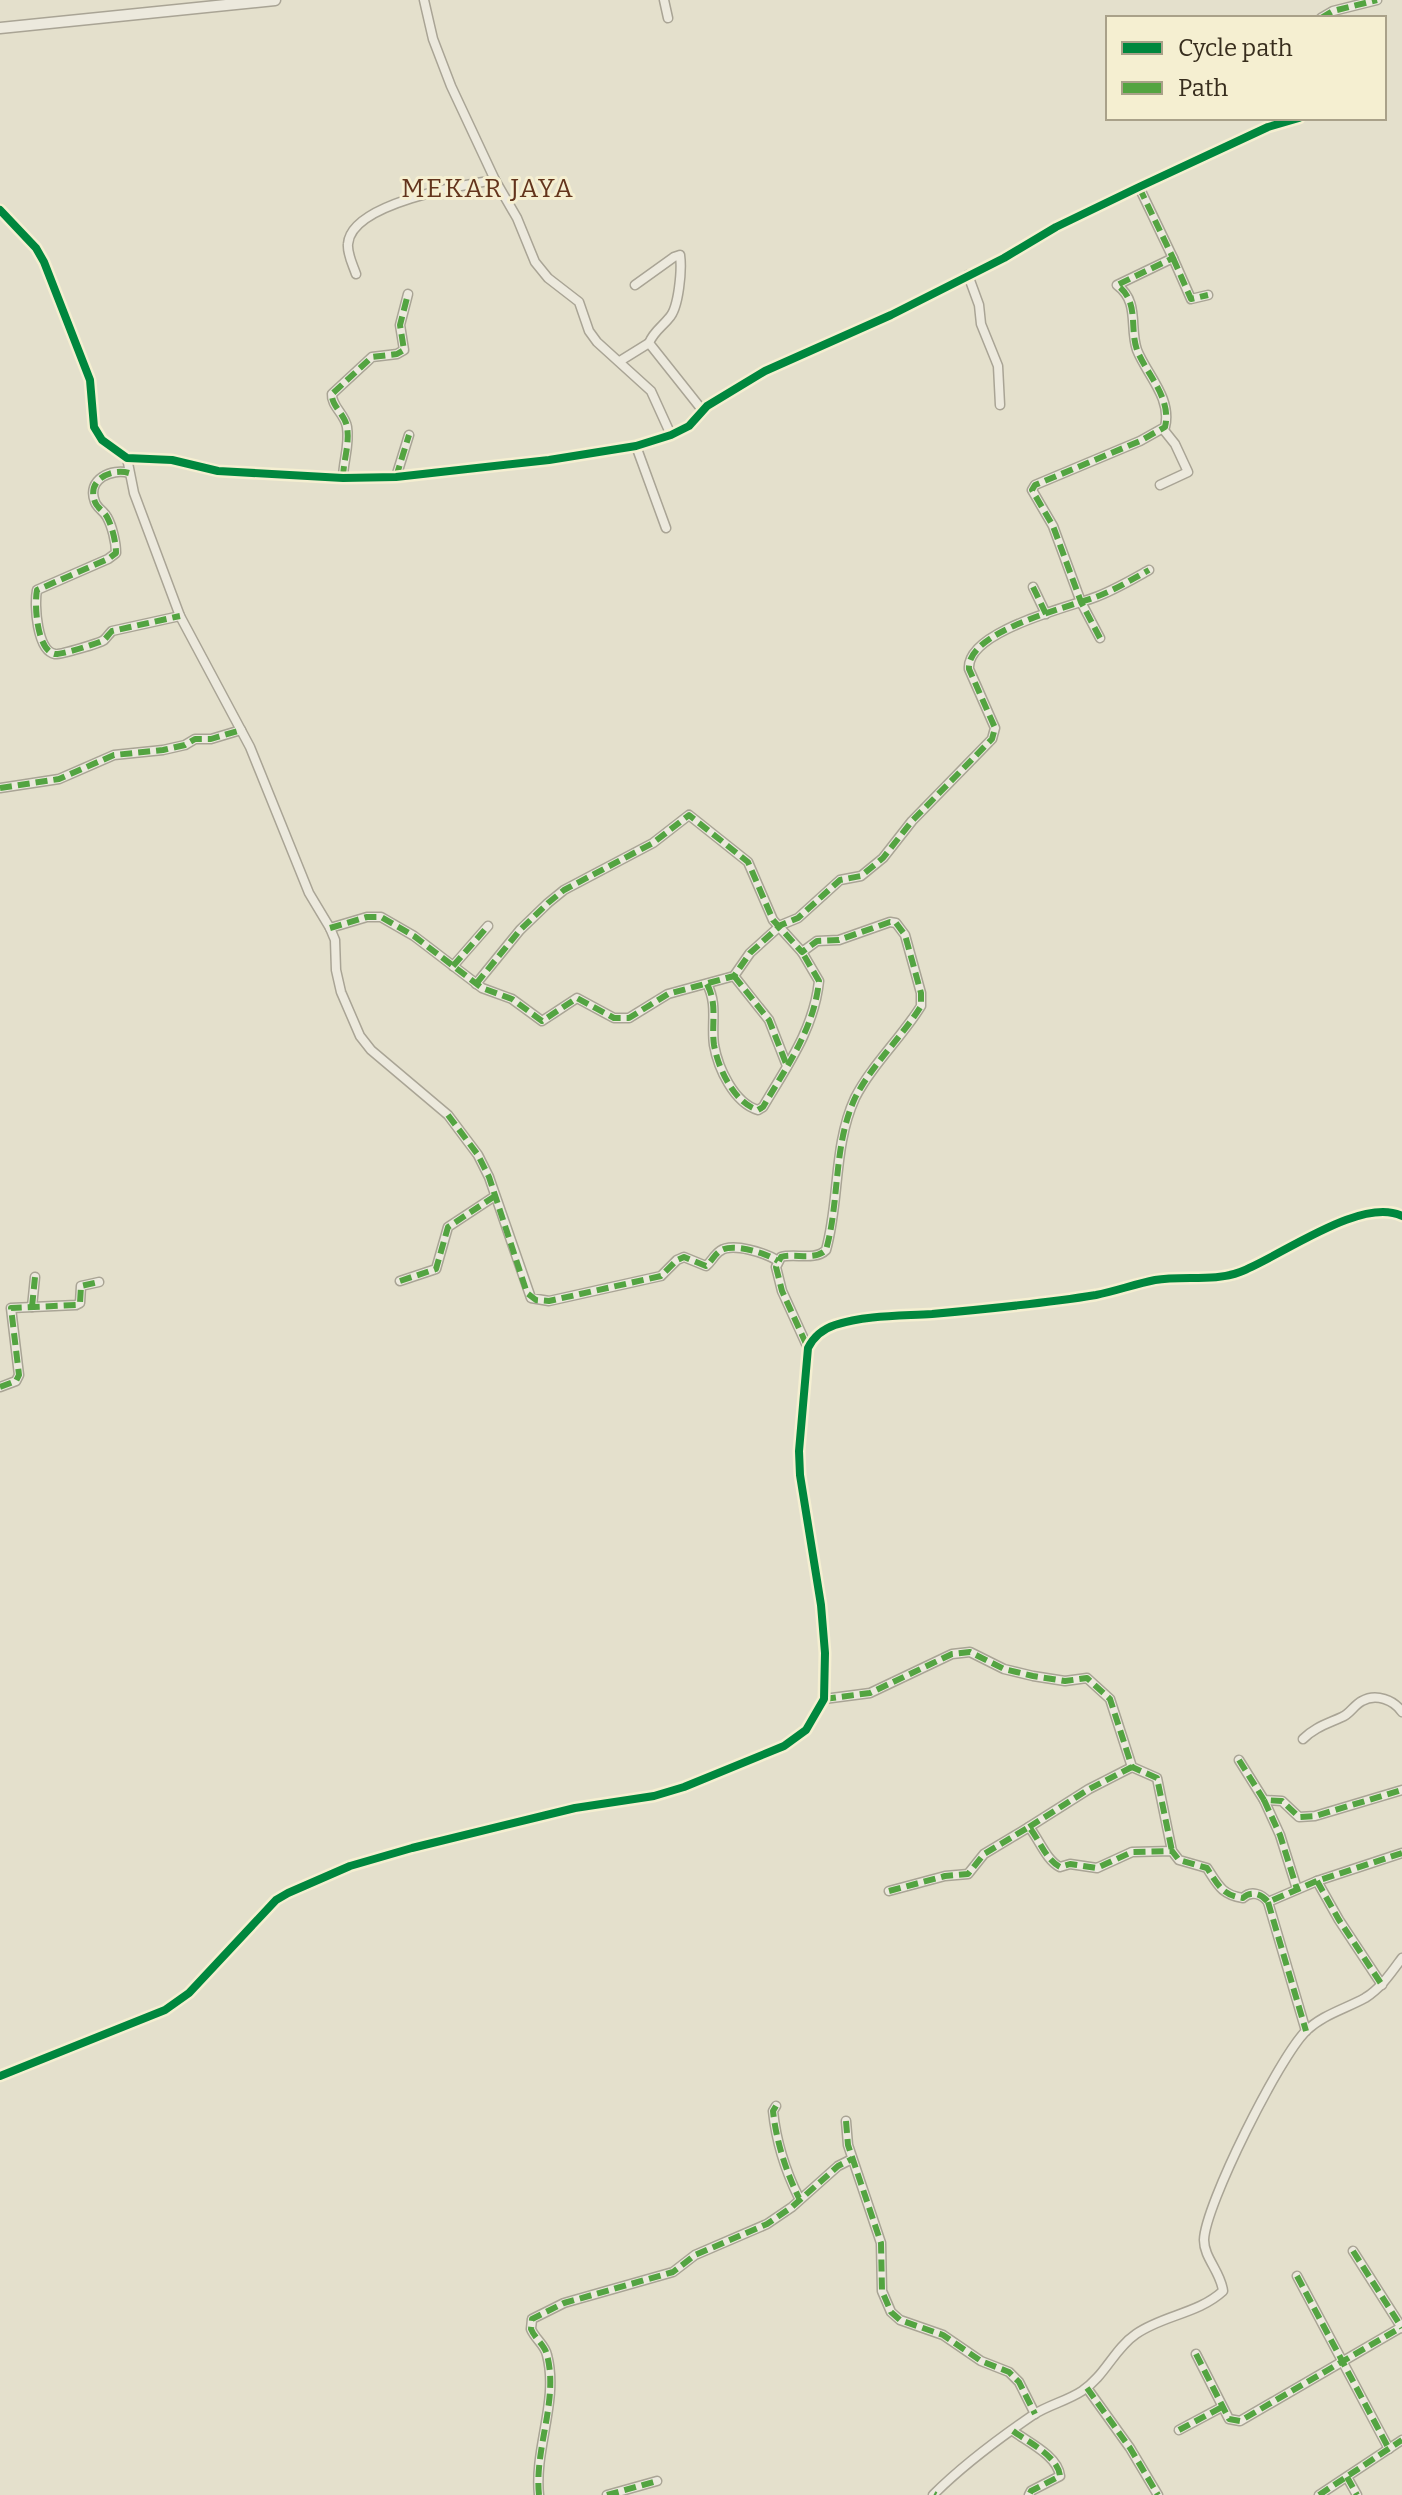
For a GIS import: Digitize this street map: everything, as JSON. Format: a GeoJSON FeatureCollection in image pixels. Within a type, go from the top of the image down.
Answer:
{"type":"FeatureCollection","features":[{"type":"Feature","properties":{"kind":"street"},"geometry":{"type":"LineString","coordinates":[[0,28],[275,0]]}},
{"type":"Feature","properties":{"kind":"street"},"geometry":{"type":"LineString","coordinates":[[424,0],[440,61],[541,271],[576,299],[589,331],[606,351],[651,391],[671,435]]}},
{"type":"Feature","properties":{"kind":"street"},"geometry":{"type":"LineString","coordinates":[[664,0],[668,18]]}},
{"type":"Feature","properties":{"kind":"street"},"geometry":{"type":"LineString","coordinates":[[1324,16],[1377,0]]}},
{"type":"Feature","properties":{"kind":"street"},"geometry":{"type":"LineString","coordinates":[[0,210],[36,248],[44,262],[90,380],[97,434],[114,450],[127,458],[172,460],[218,471],[343,478],[396,477],[549,460],[636,446],[671,435],[689,426],[703,411],[765,371],[891,315],[1139,187],[1268,127],[1291,120]]}},
{"type":"Feature","properties":{"kind":"street"},"geometry":{"type":"LineString","coordinates":[[356,274],[348,242],[359,224],[420,194],[495,180]]}},
{"type":"Feature","properties":{"kind":"street"},"geometry":{"type":"LineString","coordinates":[[1139,187],[1191,299],[1208,295]]}},
{"type":"Feature","properties":{"kind":"street"},"geometry":{"type":"LineString","coordinates":[[620,361],[649,343],[652,335],[673,313],[680,255],[635,285]]}},
{"type":"Feature","properties":{"kind":"street"},"geometry":{"type":"LineString","coordinates":[[1100,638],[1081,602],[1057,536],[1032,492],[1033,488],[1163,429],[1167,419],[1162,398],[1136,346],[1131,305],[1117,285],[1173,258]]}},
{"type":"Feature","properties":{"kind":"street"},"geometry":{"type":"LineString","coordinates":[[968,275],[979,305],[981,324],[998,366],[1000,405]]}},
{"type":"Feature","properties":{"kind":"street"},"geometry":{"type":"LineString","coordinates":[[343,478],[347,425],[332,401],[332,394],[372,357],[397,354],[404,350],[400,325],[408,294]]}},
{"type":"Feature","properties":{"kind":"street"},"geometry":{"type":"LineString","coordinates":[[649,343],[703,411]]}},
{"type":"Feature","properties":{"kind":"street"},"geometry":{"type":"LineString","coordinates":[[1160,485],[1188,472],[1175,444],[1163,429]]}},
{"type":"Feature","properties":{"kind":"street"},"geometry":{"type":"LineString","coordinates":[[396,477],[409,435]]}},
{"type":"Feature","properties":{"kind":"street"},"geometry":{"type":"LineString","coordinates":[[636,446],[666,528]]}},
{"type":"Feature","properties":{"kind":"street"},"geometry":{"type":"LineString","coordinates":[[127,458],[139,507],[180,616],[241,730],[280,817],[309,893],[335,940],[336,970],[341,992],[365,1044],[448,1115],[478,1155],[527,1293],[536,1300],[549,1301],[661,1276],[684,1257],[706,1266],[718,1252],[729,1247],[762,1252],[778,1261]]}},
{"type":"Feature","properties":{"kind":"street"},"geometry":{"type":"LineString","coordinates":[[129,473],[105,473],[96,485],[93,496],[96,505],[107,517],[116,553],[37,590],[36,613],[42,640],[50,651],[59,654],[105,640],[112,631],[180,616]]}},
{"type":"Feature","properties":{"kind":"street"},"geometry":{"type":"LineString","coordinates":[[330,928],[367,917],[381,917],[414,936],[476,984],[512,999],[544,1021],[577,998],[614,1018],[629,1018],[668,994],[734,976],[750,953],[778,928],[805,913],[840,880],[861,876],[883,858],[912,821],[992,739],[995,728],[972,680],[969,659],[975,649],[994,635],[1120,587],[1149,570]]}},
{"type":"Feature","properties":{"kind":"street"},"geometry":{"type":"LineString","coordinates":[[1033,587],[1046,614]]}},
{"type":"Feature","properties":{"kind":"street"},"geometry":{"type":"LineString","coordinates":[[0,788],[59,779],[114,755],[163,750],[185,745],[195,739],[211,739],[241,730]]}},
{"type":"Feature","properties":{"kind":"street"},"geometry":{"type":"LineString","coordinates":[[476,984],[520,930],[564,890],[656,842],[689,815],[748,862],[778,928],[802,952],[819,977],[802,1044],[761,1109],[753,1108],[740,1098],[727,1080],[714,1046],[714,1000],[707,984]]}},
{"type":"Feature","properties":{"kind":"street"},"geometry":{"type":"LineString","coordinates":[[0,2076],[165,2010],[189,1993],[276,1900],[350,1866],[575,1808],[654,1796],[784,1746],[806,1730],[824,1699],[825,1653],[821,1605],[803,1505],[799,1463],[808,1348],[782,1291],[776,1267],[786,1255],[817,1256],[826,1250],[834,1214],[837,1162],[855,1099],[914,1017],[922,1000],[905,935],[896,923],[881,923],[839,940],[824,939],[802,952]]}},
{"type":"Feature","properties":{"kind":"street"},"geometry":{"type":"LineString","coordinates":[[453,966],[488,926]]}},
{"type":"Feature","properties":{"kind":"street"},"geometry":{"type":"LineString","coordinates":[[734,976],[769,1020],[787,1066]]}},
{"type":"Feature","properties":{"kind":"street"},"geometry":{"type":"LineString","coordinates":[[400,1281],[436,1269],[448,1227],[495,1196]]}},
{"type":"Feature","properties":{"kind":"street"},"geometry":{"type":"LineString","coordinates":[[808,1348],[824,1330],[857,1320],[1039,1304],[1156,1280],[1227,1276],[1326,1229],[1375,1210],[1402,1216]]}},
{"type":"Feature","properties":{"kind":"street"},"geometry":{"type":"LineString","coordinates":[[32,1307],[35,1277]]}},
{"type":"Feature","properties":{"kind":"street"},"geometry":{"type":"LineString","coordinates":[[0,1387],[16,1381],[19,1375],[11,1308],[79,1304],[81,1286],[99,1282]]}},
{"type":"Feature","properties":{"kind":"street"},"geometry":{"type":"LineString","coordinates":[[824,1699],[870,1693],[952,1654],[970,1652],[1004,1669],[1033,1676],[1065,1681],[1087,1678],[1110,1699],[1132,1767],[1157,1778],[1172,1851],[1179,1860],[1207,1868],[1216,1885],[1230,1896],[1243,1898],[1254,1894],[1268,1902],[1306,2031]]}},
{"type":"Feature","properties":{"kind":"street"},"geometry":{"type":"LineString","coordinates":[[1303,1739],[1314,1728],[1345,1716],[1367,1698],[1396,1704],[1402,1712]]}},
{"type":"Feature","properties":{"kind":"street"},"geometry":{"type":"LineString","coordinates":[[1239,1760],[1264,1800],[1280,1835],[1297,1889]]}},
{"type":"Feature","properties":{"kind":"street"},"geometry":{"type":"LineString","coordinates":[[889,1891],[945,1876],[968,1874],[984,1854],[1089,1789],[1132,1767]]}},
{"type":"Feature","properties":{"kind":"street"},"geometry":{"type":"LineString","coordinates":[[1264,1800],[1282,1801],[1296,1817],[1308,1817],[1402,1790]]}},
{"type":"Feature","properties":{"kind":"street"},"geometry":{"type":"LineString","coordinates":[[1029,1827],[1041,1841],[1053,1864],[1060,1867],[1070,1864],[1097,1868],[1132,1852],[1172,1851]]}},
{"type":"Feature","properties":{"kind":"street"},"geometry":{"type":"LineString","coordinates":[[1268,1902],[1317,1881],[1402,1853]]}},
{"type":"Feature","properties":{"kind":"street"},"geometry":{"type":"LineString","coordinates":[[1317,1881],[1382,1985]]}},
{"type":"Feature","properties":{"kind":"street"},"geometry":{"type":"LineString","coordinates":[[934,2495],[955,2473],[1035,2414],[1087,2388],[1136,2333],[1213,2300],[1223,2291],[1220,2274],[1208,2254],[1204,2239],[1229,2166],[1253,2118],[1287,2055],[1306,2031],[1367,1997],[1382,1985],[1402,1958]]}},
{"type":"Feature","properties":{"kind":"street"},"geometry":{"type":"LineString","coordinates":[[776,2106],[774,2123],[799,2198]]}},
{"type":"Feature","properties":{"kind":"street"},"geometry":{"type":"LineString","coordinates":[[846,2121],[852,2159],[881,2243],[882,2291],[891,2312],[900,2320],[943,2335],[981,2361],[1009,2372],[1019,2382],[1035,2414]]}},
{"type":"Feature","properties":{"kind":"street"},"geometry":{"type":"LineString","coordinates":[[539,2495],[549,2371],[547,2353],[532,2333],[532,2319],[564,2303],[673,2272],[695,2255],[767,2224],[792,2207],[838,2166],[852,2159]]}},
{"type":"Feature","properties":{"kind":"street"},"geometry":{"type":"LineString","coordinates":[[1196,2354],[1222,2407],[1229,2419],[1234,2421],[1245,2419],[1401,2328],[1353,2251]]}},
{"type":"Feature","properties":{"kind":"street"},"geometry":{"type":"LineString","coordinates":[[1297,2276],[1389,2449]]}},
{"type":"Feature","properties":{"kind":"street"},"geometry":{"type":"LineString","coordinates":[[1087,2388],[1130,2448],[1158,2495]]}},
{"type":"Feature","properties":{"kind":"street"},"geometry":{"type":"LineString","coordinates":[[1179,2430],[1222,2407]]}},
{"type":"Feature","properties":{"kind":"street"},"geometry":{"type":"LineString","coordinates":[[1013,2431],[1059,2469],[1060,2476],[1056,2480],[1031,2491],[1029,2495]]}},
{"type":"Feature","properties":{"kind":"street"},"geometry":{"type":"LineString","coordinates":[[1319,2495],[1402,2440]]}},
{"type":"Feature","properties":{"kind":"street"},"geometry":{"type":"LineString","coordinates":[[1347,2477],[1357,2495]]}},
{"type":"Feature","properties":{"kind":"street"},"geometry":{"type":"LineString","coordinates":[[607,2495],[657,2481]]}},
{"type":"Feature","properties":{"kind":"marked path"},"geometry":{"type":"LineString","coordinates":[[1324,16],[1377,0]]}},
{"type":"Feature","properties":{"kind":"marked path"},"geometry":{"type":"LineString","coordinates":[[1100,638],[1081,602],[1053,526],[1032,490],[1035,485],[1140,441],[1165,427],[1162,396],[1137,350],[1129,299],[1117,285],[1173,258],[1139,187]]}},
{"type":"Feature","properties":{"kind":"marked path"},"geometry":{"type":"LineString","coordinates":[[1173,258],[1191,299],[1208,295]]}},
{"type":"Feature","properties":{"kind":"marked path"},"geometry":{"type":"LineString","coordinates":[[343,478],[347,427],[332,394],[372,357],[397,354],[404,350],[400,325],[408,294]]}},
{"type":"Feature","properties":{"kind":"marked path"},"geometry":{"type":"LineString","coordinates":[[396,477],[409,435]]}},
{"type":"Feature","properties":{"kind":"marked path"},"geometry":{"type":"LineString","coordinates":[[129,473],[108,474],[94,487],[95,502],[109,521],[116,553],[37,590],[37,616],[44,645],[58,654],[101,642],[112,631],[180,616]]}},
{"type":"Feature","properties":{"kind":"marked path"},"geometry":{"type":"LineString","coordinates":[[330,928],[367,917],[381,917],[414,936],[482,988],[512,999],[542,1021],[577,998],[614,1018],[629,1018],[668,994],[734,976],[750,953],[781,925],[798,918],[840,880],[861,876],[883,858],[912,821],[992,739],[995,728],[969,669],[972,656],[983,644],[1019,623],[1100,595],[1149,570]]}},
{"type":"Feature","properties":{"kind":"marked path"},"geometry":{"type":"LineString","coordinates":[[1033,587],[1046,614]]}},
{"type":"Feature","properties":{"kind":"marked path"},"geometry":{"type":"LineString","coordinates":[[0,788],[59,779],[114,755],[163,750],[185,745],[195,739],[211,739],[241,730]]}},
{"type":"Feature","properties":{"kind":"marked path"},"geometry":{"type":"LineString","coordinates":[[476,984],[520,930],[564,890],[653,843],[689,815],[748,862],[773,920],[802,952],[817,941],[839,940],[890,922],[896,923],[905,935],[921,993],[921,1006],[869,1074],[855,1098],[843,1135],[826,1250],[811,1256],[781,1257],[776,1267],[782,1291],[808,1348]]}},
{"type":"Feature","properties":{"kind":"marked path"},"geometry":{"type":"LineString","coordinates":[[453,966],[488,926]]}},
{"type":"Feature","properties":{"kind":"marked path"},"geometry":{"type":"LineString","coordinates":[[707,984],[712,999],[714,1045],[719,1064],[728,1084],[742,1100],[758,1110],[763,1107],[790,1062],[812,1015],[819,981],[802,952]]}},
{"type":"Feature","properties":{"kind":"marked path"},"geometry":{"type":"LineString","coordinates":[[734,976],[769,1020],[787,1066]]}},
{"type":"Feature","properties":{"kind":"marked path"},"geometry":{"type":"LineString","coordinates":[[448,1115],[478,1155],[489,1177],[527,1293],[536,1300],[549,1301],[661,1276],[684,1257],[706,1266],[725,1249],[749,1250],[778,1261]]}},
{"type":"Feature","properties":{"kind":"marked path"},"geometry":{"type":"LineString","coordinates":[[400,1281],[436,1269],[448,1227],[495,1196]]}},
{"type":"Feature","properties":{"kind":"marked path"},"geometry":{"type":"LineString","coordinates":[[32,1307],[35,1277]]}},
{"type":"Feature","properties":{"kind":"marked path"},"geometry":{"type":"LineString","coordinates":[[0,1387],[16,1381],[19,1375],[11,1308],[76,1305],[80,1303],[81,1286],[99,1282]]}},
{"type":"Feature","properties":{"kind":"marked path"},"geometry":{"type":"LineString","coordinates":[[824,1699],[870,1693],[952,1654],[970,1652],[1004,1669],[1033,1676],[1065,1681],[1087,1678],[1110,1699],[1132,1767],[1157,1778],[1172,1851]]}},
{"type":"Feature","properties":{"kind":"marked path"},"geometry":{"type":"LineString","coordinates":[[1239,1760],[1264,1800],[1282,1801],[1299,1817],[1315,1816],[1402,1790]]}},
{"type":"Feature","properties":{"kind":"marked path"},"geometry":{"type":"LineString","coordinates":[[1029,1827],[1089,1789],[1132,1767]]}},
{"type":"Feature","properties":{"kind":"marked path"},"geometry":{"type":"LineString","coordinates":[[1264,1800],[1280,1835],[1297,1889]]}},
{"type":"Feature","properties":{"kind":"marked path"},"geometry":{"type":"LineString","coordinates":[[889,1891],[945,1876],[968,1874],[984,1854],[1029,1827],[1060,1867],[1070,1864],[1097,1868],[1132,1852],[1172,1851],[1179,1860],[1207,1868],[1225,1892],[1243,1898],[1256,1894],[1268,1902],[1317,1881],[1402,1853]]}},
{"type":"Feature","properties":{"kind":"marked path"},"geometry":{"type":"LineString","coordinates":[[1317,1881],[1382,1985]]}},
{"type":"Feature","properties":{"kind":"marked path"},"geometry":{"type":"LineString","coordinates":[[1268,1902],[1306,2031]]}},
{"type":"Feature","properties":{"kind":"marked path"},"geometry":{"type":"LineString","coordinates":[[776,2106],[773,2111],[779,2144],[799,2198]]}},
{"type":"Feature","properties":{"kind":"marked path"},"geometry":{"type":"LineString","coordinates":[[846,2121],[848,2145],[881,2243],[882,2291],[891,2312],[900,2320],[943,2335],[981,2361],[1009,2372],[1019,2382],[1035,2414]]}},
{"type":"Feature","properties":{"kind":"marked path"},"geometry":{"type":"LineString","coordinates":[[539,2495],[538,2478],[550,2372],[546,2351],[531,2329],[532,2319],[564,2303],[673,2272],[695,2255],[767,2224],[792,2207],[838,2166],[852,2159]]}},
{"type":"Feature","properties":{"kind":"marked path"},"geometry":{"type":"LineString","coordinates":[[1353,2251],[1402,2328]]}},
{"type":"Feature","properties":{"kind":"marked path"},"geometry":{"type":"LineString","coordinates":[[1297,2276],[1389,2449]]}},
{"type":"Feature","properties":{"kind":"marked path"},"geometry":{"type":"LineString","coordinates":[[1196,2354],[1229,2419],[1240,2421],[1400,2328]]}},
{"type":"Feature","properties":{"kind":"marked path"},"geometry":{"type":"LineString","coordinates":[[1087,2388],[1130,2448],[1158,2495]]}},
{"type":"Feature","properties":{"kind":"marked path"},"geometry":{"type":"LineString","coordinates":[[1179,2430],[1222,2407]]}},
{"type":"Feature","properties":{"kind":"marked path"},"geometry":{"type":"LineString","coordinates":[[1013,2431],[1048,2456],[1060,2476],[1029,2495]]}},
{"type":"Feature","properties":{"kind":"marked path"},"geometry":{"type":"LineString","coordinates":[[1319,2495],[1402,2440]]}},
{"type":"Feature","properties":{"kind":"marked path"},"geometry":{"type":"LineString","coordinates":[[1347,2477],[1357,2495]]}},
{"type":"Feature","properties":{"kind":"marked path"},"geometry":{"type":"LineString","coordinates":[[607,2495],[657,2481]]}},
{"type":"Feature","properties":{"kind":"cycle path"},"geometry":{"type":"LineString","coordinates":[[0,210],[36,248],[44,262],[90,380],[94,427],[102,440],[127,458],[172,460],[218,471],[343,478],[396,477],[549,460],[636,446],[671,435],[689,426],[707,406],[765,371],[891,315],[1004,258],[1056,227],[1139,187],[1268,127],[1292,120]]}},
{"type":"Feature","properties":{"kind":"cycle path"},"geometry":{"type":"LineString","coordinates":[[0,2076],[165,2010],[189,1993],[276,1900],[350,1866],[575,1808],[654,1796],[784,1746],[806,1730],[824,1699],[825,1653],[799,1451],[808,1348],[823,1331],[847,1322],[871,1318],[1034,1304],[1096,1295],[1155,1280],[1230,1275],[1343,1221],[1385,1212],[1402,1216]]}},
{"type":"Feature","properties":{"kind":"district","name":"MEKAR JAYA"},"geometry":{"type":"Point","coordinates":[488,188]}}]}
